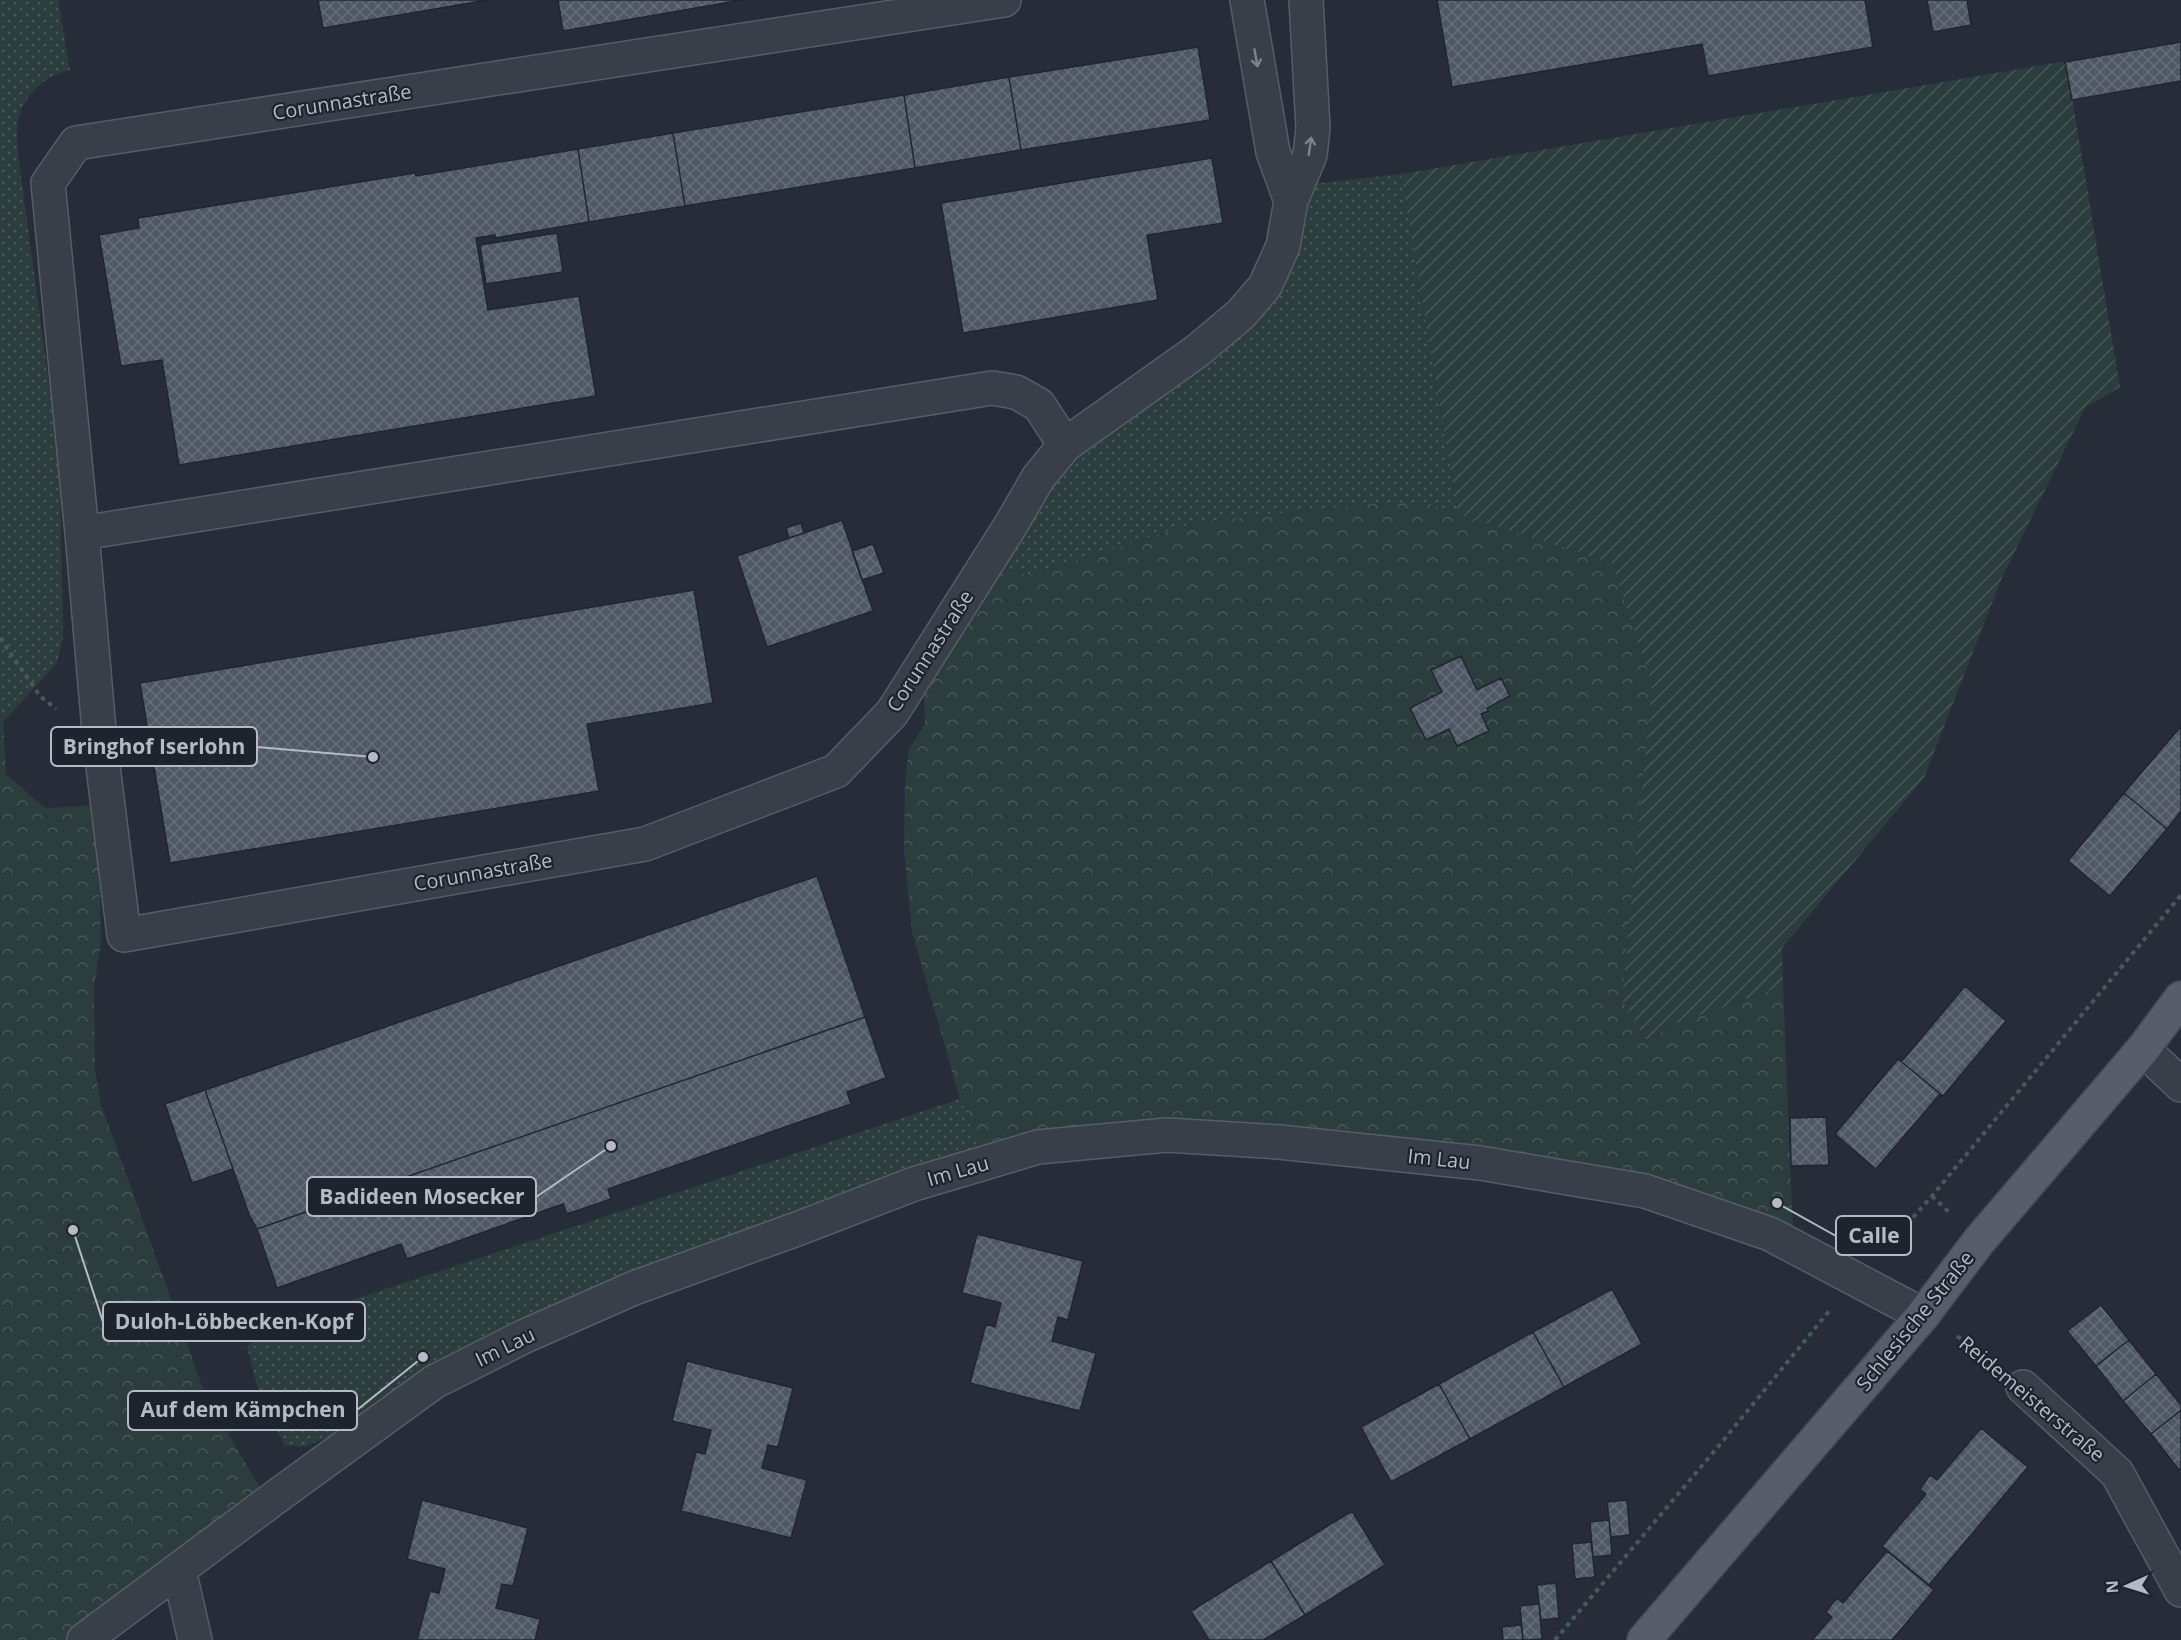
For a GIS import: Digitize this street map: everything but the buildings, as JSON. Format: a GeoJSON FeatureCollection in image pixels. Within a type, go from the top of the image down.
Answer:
{"type":"FeatureCollection","features":[{"type":"Feature","properties":{"kind":"main road","name":"Schlesische Straße"},"geometry":{"type":"LineString","coordinates":[[1644,1640],[1923,1315],[1979,1241],[2143,1049],[2181,998]]}},
{"type":"Feature","properties":{"kind":"street","name":"Corunnastraße"},"geometry":{"type":"LineString","coordinates":[[1004,0],[76,143],[48,183],[100,742],[124,935],[645,844],[836,771],[892,713],[1038,478],[1065,445],[1197,351],[1241,314],[1265,286],[1284,246],[1291,201],[1310,155],[1313,128],[1306,0]]}},
{"type":"Feature","properties":{"kind":"street","name":"Corunnastraße"},"geometry":{"type":"LineString","coordinates":[[1246,0],[1273,152],[1291,201]]}},
{"type":"Feature","properties":{"kind":"street"},"geometry":{"type":"LineString","coordinates":[[82,532],[992,388],[1016,392],[1039,405],[1065,445]]}},
{"type":"Feature","properties":{"kind":"street"},"geometry":{"type":"LineString","coordinates":[[2143,1049],[2181,1085]]}},
{"type":"Feature","properties":{"kind":"street","name":"Im Lau"},"geometry":{"type":"LineString","coordinates":[[84,1640],[434,1382],[525,1336],[634,1288],[914,1184],[1038,1147],[1167,1135],[1279,1142],[1480,1163],[1645,1191],[1770,1234],[1923,1315]]}},
{"type":"Feature","properties":{"kind":"street","name":"Reidemeisterstraße"},"geometry":{"type":"LineString","coordinates":[[2023,1387],[2117,1473],[2181,1590]]}},
{"type":"Feature","properties":{"kind":"street"},"geometry":{"type":"LineString","coordinates":[[179,1570],[195,1640]]}},
{"type":"Feature","properties":{"kind":"path"},"geometry":{"type":"LineString","coordinates":[[0,638],[40,696],[100,742]]}},
{"type":"Feature","properties":{"kind":"path","name":"Reidemeisterstraße"},"geometry":{"type":"LineString","coordinates":[[1923,1315],[1953,1333],[2023,1387]]}},
{"type":"Feature","properties":{"kind":"green space"},"geometry":{"type":"Polygon","coordinates":[[[0,0],[58,0],[70,70],[52,77],[30,94],[21,111],[17,128],[18,154],[60,466],[63,637],[57,663],[3,722],[0,721],[0,0]]]}},
{"type":"Feature","properties":{"kind":"green space"},"geometry":{"type":"Polygon","coordinates":[[[2066,61],[2120,387],[2085,408],[2001,580],[1924,778],[1782,948],[1783,986],[1668,1026],[1647,1041],[1622,1000],[1652,684],[1612,563],[1458,514],[1401,174],[2066,61]]]}},
{"type":"Feature","properties":{"kind":"green space"},"geometry":{"type":"Polygon","coordinates":[[[1401,174],[1458,514],[1427,503],[1380,503],[1197,522],[1028,576],[998,565],[1070,460],[1274,295],[1302,239],[1311,184],[1401,174]]]}},
{"type":"Feature","properties":{"kind":"green space"},"geometry":{"type":"Polygon","coordinates":[[[1380,503],[1427,503],[1612,563],[1652,684],[1622,1000],[1648,1041],[1668,1026],[1783,986],[1793,1232],[1166,1125],[979,1148],[960,1099],[912,932],[904,850],[905,782],[909,749],[925,724],[924,696],[998,565],[1028,576],[1197,522],[1380,503]]]}},
{"type":"Feature","properties":{"kind":"green space"},"geometry":{"type":"Polygon","coordinates":[[[0,721],[3,722],[6,774],[45,808],[98,805],[101,940],[94,988],[95,1071],[101,1104],[205,1394],[265,1496],[79,1640],[0,1640],[0,721]]]}},
{"type":"Feature","properties":{"kind":"green space"},"geometry":{"type":"Polygon","coordinates":[[[960,1099],[979,1148],[667,1259],[515,1322],[348,1429],[304,1447],[285,1445],[261,1401],[247,1347],[264,1329],[960,1099]]]}},
{"type":"Feature","properties":{"kind":"place","name":"Bringhof Iserlohn"},"geometry":{"type":"Point","coordinates":[373,757]}},
{"type":"Feature","properties":{"kind":"place","name":"Badideen Mosecker"},"geometry":{"type":"Point","coordinates":[611,1146]}},
{"type":"Feature","properties":{"kind":"place","name":"Calle"},"geometry":{"type":"Point","coordinates":[1777,1203]}},
{"type":"Feature","properties":{"kind":"place","name":"Duloh-Löbbecken-Kopf"},"geometry":{"type":"Point","coordinates":[73,1230]}},
{"type":"Feature","properties":{"kind":"place","name":"Auf dem Kämpchen"},"geometry":{"type":"Point","coordinates":[423,1357]}}]}
